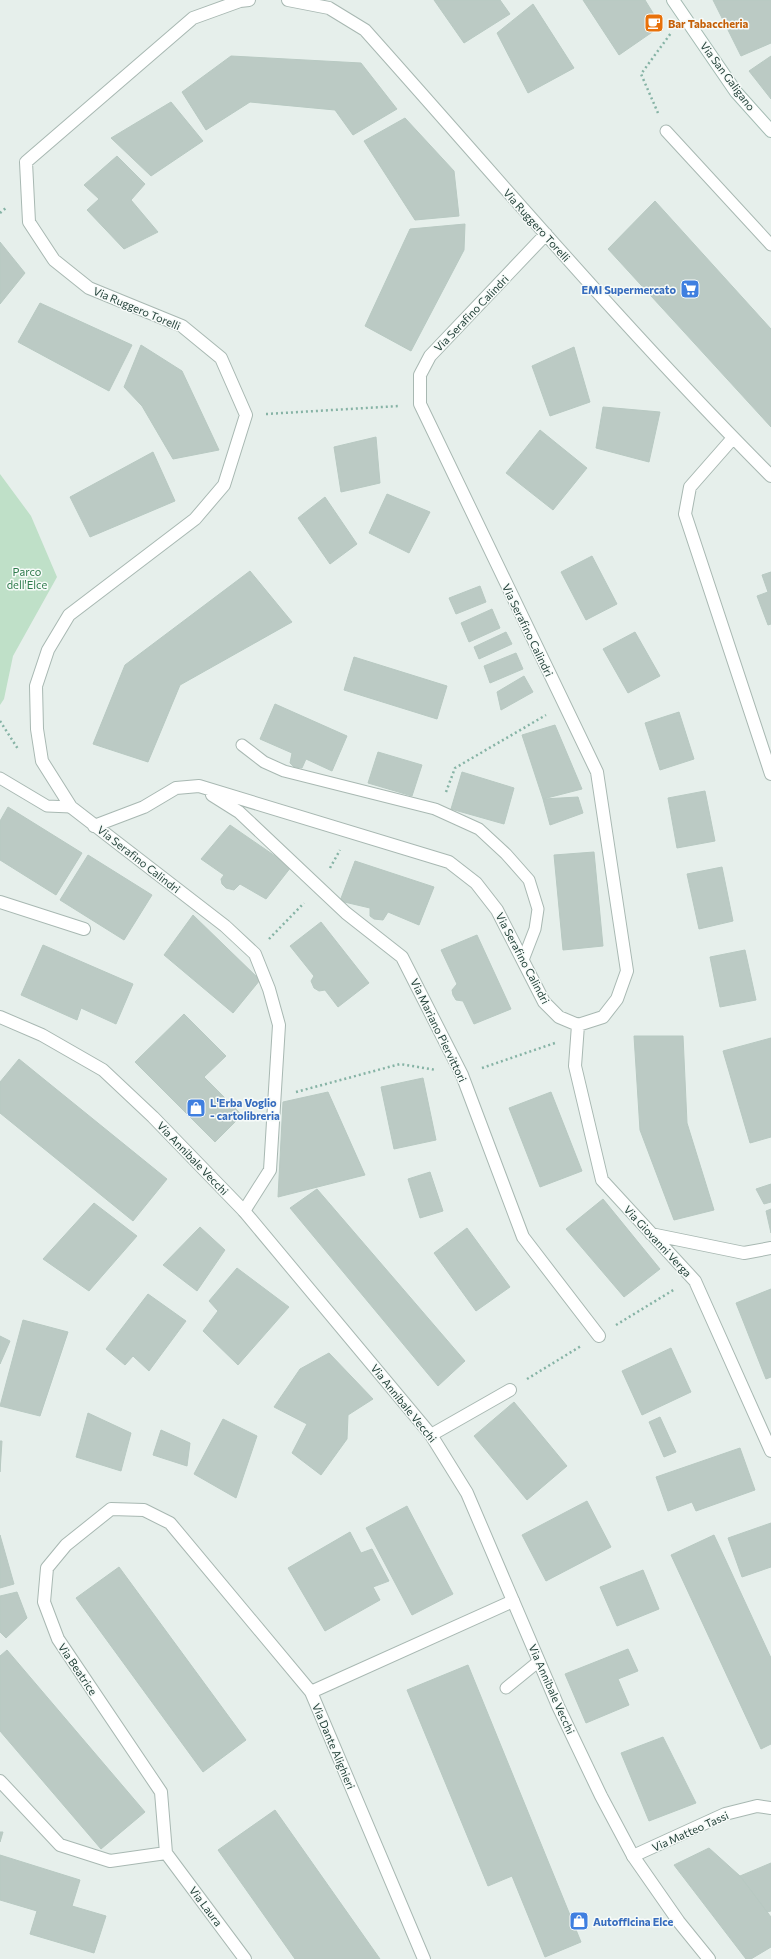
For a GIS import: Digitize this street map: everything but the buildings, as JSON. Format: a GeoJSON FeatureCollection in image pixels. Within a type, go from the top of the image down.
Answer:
{"type":"FeatureCollection","features":[{"type":"Feature","properties":{"kind":"street","name":"Via Ruggero Torelli"},"geometry":{"type":"LineString","coordinates":[[246,415],[221,358],[182,326],[89,288],[54,260],[29,222],[26,162],[193,18],[240,1],[249,0]]}},
{"type":"Feature","properties":{"kind":"street","name":"Via Ruggero Torelli"},"geometry":{"type":"LineString","coordinates":[[288,0],[329,8],[365,30],[546,234],[733,438],[771,476]]}},
{"type":"Feature","properties":{"kind":"street","name":"Via San Galigano"},"geometry":{"type":"LineString","coordinates":[[673,0],[736,92],[771,131]]}},
{"type":"Feature","properties":{"kind":"street","name":"Via Serafino Calindri"},"geometry":{"type":"LineString","coordinates":[[94,826],[144,807],[176,788],[199,786],[449,862],[476,883],[497,910],[544,1002],[559,1017],[578,1030],[603,1017],[617,999],[627,971],[597,772],[420,404],[420,375],[430,356],[546,234]]}},
{"type":"Feature","properties":{"kind":"street"},"geometry":{"type":"LineString","coordinates":[[94,826],[71,807],[42,761],[37,729],[36,686],[48,650],[69,615],[195,519],[224,485],[246,415]]}},
{"type":"Feature","properties":{"kind":"street"},"geometry":{"type":"LineString","coordinates":[[733,438],[690,487],[685,514],[771,774]]}},
{"type":"Feature","properties":{"kind":"street","name":"Via Mariano Piervittori"},"geometry":{"type":"LineString","coordinates":[[199,786],[239,812],[346,913],[402,957],[462,1075],[523,1237],[599,1336]]}},
{"type":"Feature","properties":{"kind":"street","name":"Via Serafino Calindri"},"geometry":{"type":"LineString","coordinates":[[94,826],[225,926],[255,954],[269,989],[279,1025],[270,1170],[244,1211]]}},
{"type":"Feature","properties":{"kind":"street"},"geometry":{"type":"LineString","coordinates":[[0,902],[84,929]]}},
{"type":"Feature","properties":{"kind":"street","name":"Via Annibale Vecchi"},"geometry":{"type":"LineString","coordinates":[[0,1017],[42,1035],[103,1070],[153,1117],[244,1211],[431,1434],[467,1493],[539,1661],[601,1796],[633,1856],[679,1922],[709,1959]]}},
{"type":"Feature","properties":{"kind":"street","name":"Via Giovanni Verga"},"geometry":{"type":"LineString","coordinates":[[578,1030],[575,1066],[602,1180],[695,1281],[771,1451]]}},
{"type":"Feature","properties":{"kind":"street"},"geometry":{"type":"LineString","coordinates":[[651,1234],[744,1254],[771,1248]]}},
{"type":"Feature","properties":{"kind":"street"},"geometry":{"type":"LineString","coordinates":[[431,1434],[510,1390]]}},
{"type":"Feature","properties":{"kind":"street","name":"Via Beatrice"},"geometry":{"type":"LineString","coordinates":[[166,1853],[161,1792],[58,1639],[44,1602],[47,1568],[66,1545],[111,1509],[144,1510],[170,1523],[311,1692]]}},
{"type":"Feature","properties":{"kind":"street","name":"Via Dante Alighieri"},"geometry":{"type":"LineString","coordinates":[[424,1959],[311,1692],[513,1601]]}},
{"type":"Feature","properties":{"kind":"street"},"geometry":{"type":"LineString","coordinates":[[0,1781],[60,1845],[110,1861],[166,1853]]}},
{"type":"Feature","properties":{"kind":"street","name":"Via Matteo Tassi"},"geometry":{"type":"LineString","coordinates":[[633,1856],[725,1814],[757,1806],[771,1808]]}},
{"type":"Feature","properties":{"kind":"street","name":"Via Laura"},"geometry":{"type":"LineString","coordinates":[[166,1853],[245,1959]]}},
{"type":"Feature","properties":{"kind":"lane"},"geometry":{"type":"LineString","coordinates":[[666,131],[771,245]]}},
{"type":"Feature","properties":{"kind":"lane"},"geometry":{"type":"LineString","coordinates":[[242,745],[264,762],[284,771],[439,811],[479,829],[506,854],[529,880],[538,909],[535,930],[523,960]]}},
{"type":"Feature","properties":{"kind":"lane"},"geometry":{"type":"LineString","coordinates":[[0,778],[47,806],[71,807]]}},
{"type":"Feature","properties":{"kind":"lane"},"geometry":{"type":"LineString","coordinates":[[506,1688],[539,1661]]}},
{"type":"Feature","properties":{"kind":"path"},"geometry":{"type":"LineString","coordinates":[[666,131],[641,74],[672,33]]}},
{"type":"Feature","properties":{"kind":"path"},"geometry":{"type":"LineString","coordinates":[[246,415],[420,404]]}},
{"type":"Feature","properties":{"kind":"path"},"geometry":{"type":"LineString","coordinates":[[439,811],[455,768],[564,704]]}},
{"type":"Feature","properties":{"kind":"path"},"geometry":{"type":"LineString","coordinates":[[274,1098],[400,1064],[462,1075],[578,1030]]}},
{"type":"Feature","properties":{"kind":"green space","name":"Parco dell'Elce"},"geometry":{"type":"Polygon","coordinates":[[[0,474],[31,516],[57,577],[13,656],[4,699],[0,705],[0,474]]]}},
{"type":"Feature","properties":{"kind":"place","name":"Bar Tabaccheria"},"geometry":{"type":"Point","coordinates":[654,23]}},
{"type":"Feature","properties":{"kind":"place","name":"EMI Supermercato"},"geometry":{"type":"Point","coordinates":[690,289]}},
{"type":"Feature","properties":{"kind":"place","name":"L'Erba Voglio - cartolibreria"},"geometry":{"type":"Point","coordinates":[196,1108]}},
{"type":"Feature","properties":{"kind":"place","name":"Autofficina Elce"},"geometry":{"type":"Point","coordinates":[579,1921]}}]}
